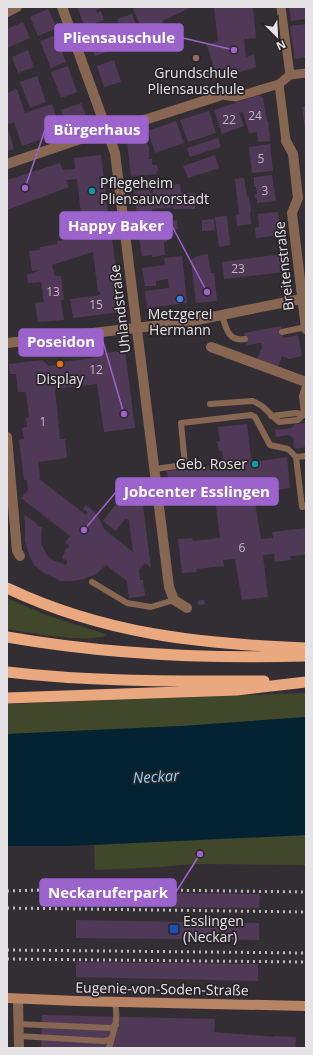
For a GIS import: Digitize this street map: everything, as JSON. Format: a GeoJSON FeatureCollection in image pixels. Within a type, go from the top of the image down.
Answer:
{"type":"FeatureCollection","features":[{"type":"Feature","properties":{"kind":"highway"},"geometry":{"type":"LineString","coordinates":[[7,588],[62,611],[104,624],[146,633],[244,645],[306,648]]}},
{"type":"Feature","properties":{"kind":"highway"},"geometry":{"type":"LineString","coordinates":[[7,637],[64,646],[148,653],[235,656],[306,656]]}},
{"type":"Feature","properties":{"kind":"highway"},"geometry":{"type":"LineString","coordinates":[[7,672],[88,678],[149,680],[306,681]]}},
{"type":"Feature","properties":{"kind":"highway"},"geometry":{"type":"LineString","coordinates":[[7,698],[237,690],[306,681]]}},
{"type":"Feature","properties":{"kind":"main road","name":"Eugenie-von-Soden-Straße"},"geometry":{"type":"LineString","coordinates":[[7,998],[306,1006]]}},
{"type":"Feature","properties":{"kind":"street"},"geometry":{"type":"LineString","coordinates":[[7,12],[17,7]]}},
{"type":"Feature","properties":{"kind":"street","name":"Uhlandstraße"},"geometry":{"type":"LineString","coordinates":[[62,7],[107,130],[116,159],[169,587],[174,600]]}},
{"type":"Feature","properties":{"kind":"street"},"geometry":{"type":"LineString","coordinates":[[281,7],[290,75]]}},
{"type":"Feature","properties":{"kind":"street"},"geometry":{"type":"LineString","coordinates":[[7,164],[107,130],[135,123],[222,95],[236,97],[279,84],[290,75],[306,73]]}},
{"type":"Feature","properties":{"kind":"street","name":"Breitenstraße"},"geometry":{"type":"LineString","coordinates":[[279,84],[286,141],[293,154],[298,198],[292,213],[304,298],[306,328]]}},
{"type":"Feature","properties":{"kind":"street"},"geometry":{"type":"LineString","coordinates":[[7,344],[187,322],[304,298]]}},
{"type":"Feature","properties":{"kind":"street"},"geometry":{"type":"LineString","coordinates":[[211,347],[306,382]]}},
{"type":"Feature","properties":{"kind":"street"},"geometry":{"type":"LineString","coordinates":[[7,437],[17,551],[20,556]]}},
{"type":"Feature","properties":{"kind":"street"},"geometry":{"type":"LineString","coordinates":[[174,600],[187,608]]}},
{"type":"Feature","properties":{"kind":"street"},"geometry":{"type":"LineString","coordinates":[[18,999],[19,1048]]}},
{"type":"Feature","properties":{"kind":"lane"},"geometry":{"type":"LineString","coordinates":[[222,315],[226,329],[234,338],[238,340],[245,339]]}},
{"type":"Feature","properties":{"kind":"lane"},"geometry":{"type":"LineString","coordinates":[[282,332],[306,328]]}},
{"type":"Feature","properties":{"kind":"lane"},"geometry":{"type":"LineString","coordinates":[[210,404],[252,401],[260,404],[277,422],[298,420],[305,415],[302,396],[306,382]]}},
{"type":"Feature","properties":{"kind":"lane"},"geometry":{"type":"LineString","coordinates":[[154,469],[185,465],[181,423],[251,415],[255,417],[268,444],[288,449],[296,457],[302,507],[306,506]]}},
{"type":"Feature","properties":{"kind":"lane"},"geometry":{"type":"LineString","coordinates":[[296,457],[306,456]]}},
{"type":"Feature","properties":{"kind":"lane"},"geometry":{"type":"LineString","coordinates":[[92,582],[127,603],[151,607],[174,600]]}},
{"type":"Feature","properties":{"kind":"lane"},"geometry":{"type":"LineString","coordinates":[[109,1048],[116,1025],[114,1001]]}},
{"type":"Feature","properties":{"kind":"lane"},"geometry":{"type":"LineString","coordinates":[[18,1024],[111,1028],[116,1025]]}},
{"type":"Feature","properties":{"kind":"lane"},"geometry":{"type":"LineString","coordinates":[[19,1036],[103,1041],[110,1040],[112,1037]]}},
{"type":"Feature","properties":{"kind":"green space"},"geometry":{"type":"Polygon","coordinates":[[[7,598],[46,615],[105,634],[105,636],[95,638],[71,638],[7,629],[7,598]]]}},
{"type":"Feature","properties":{"kind":"green space"},"geometry":{"type":"Polygon","coordinates":[[[306,693],[306,717],[182,726],[7,734],[7,704],[306,693]]]}},
{"type":"Feature","properties":{"kind":"green space"},"geometry":{"type":"Polygon","coordinates":[[[306,835],[306,865],[192,864],[95,870],[94,845],[306,835]]]}},
{"type":"Feature","properties":{"kind":"water","name":"Neckar"},"geometry":{"type":"Polygon","coordinates":[[[306,717],[306,835],[67,846],[7,846],[7,734],[182,726],[306,717]]]}},
{"type":"Feature","properties":{"kind":"building"},"geometry":{"type":"Polygon","coordinates":[[[77,7],[104,7],[96,10],[97,13],[101,11],[104,20],[85,27],[77,7]]]}},
{"type":"Feature","properties":{"kind":"building","name":"Grundschule Pliensauschule"},"geometry":{"type":"Polygon","coordinates":[[[137,7],[190,7],[162,21],[166,29],[143,39],[140,32],[143,31],[133,9],[137,7]]]}},
{"type":"Feature","properties":{"kind":"building","name":"Grundschule Pliensauschule"},"geometry":{"type":"Polygon","coordinates":[[[214,7],[253,7],[256,38],[244,39],[246,57],[254,54],[256,67],[215,80],[206,74],[205,72],[214,68],[207,45],[218,41],[214,7]]]}},
{"type":"Feature","properties":{"kind":"building"},"geometry":{"type":"Polygon","coordinates":[[[289,7],[306,7],[306,19],[291,21],[289,7]]]}},
{"type":"Feature","properties":{"kind":"building"},"geometry":{"type":"Polygon","coordinates":[[[48,9],[57,28],[38,36],[30,17],[48,9]]]}},
{"type":"Feature","properties":{"kind":"building"},"geometry":{"type":"Polygon","coordinates":[[[132,14],[142,41],[126,47],[117,19],[132,14]]]}},
{"type":"Feature","properties":{"kind":"building"},"geometry":{"type":"Polygon","coordinates":[[[23,22],[30,38],[7,48],[7,29],[23,22]]]}},
{"type":"Feature","properties":{"kind":"building"},"geometry":{"type":"Polygon","coordinates":[[[110,24],[118,48],[95,56],[87,32],[110,24]]]}},
{"type":"Feature","properties":{"kind":"building"},"geometry":{"type":"Polygon","coordinates":[[[306,24],[306,57],[295,59],[290,26],[306,24]]]}},
{"type":"Feature","properties":{"kind":"building"},"geometry":{"type":"Polygon","coordinates":[[[56,35],[66,62],[51,68],[40,41],[56,35]]]}},
{"type":"Feature","properties":{"kind":"building"},"geometry":{"type":"Polygon","coordinates":[[[28,50],[34,67],[18,73],[12,57],[28,50]]]}},
{"type":"Feature","properties":{"kind":"building"},"geometry":{"type":"Polygon","coordinates":[[[114,60],[121,82],[104,87],[97,66],[114,60]]]}},
{"type":"Feature","properties":{"kind":"building"},"geometry":{"type":"Polygon","coordinates":[[[68,66],[77,92],[61,98],[51,72],[68,66]]]}},
{"type":"Feature","properties":{"kind":"building"},"geometry":{"type":"Polygon","coordinates":[[[37,76],[46,102],[30,108],[20,82],[37,76]]]}},
{"type":"Feature","properties":{"kind":"building"},"geometry":{"type":"Polygon","coordinates":[[[17,89],[25,113],[52,104],[62,132],[22,146],[14,122],[7,125],[7,93],[17,89]]]}},
{"type":"Feature","properties":{"kind":"building"},"geometry":{"type":"Polygon","coordinates":[[[259,95],[263,98],[268,121],[270,141],[258,142],[257,132],[249,133],[243,112],[239,113],[244,126],[222,134],[214,110],[259,95]]]}},
{"type":"Feature","properties":{"kind":"building"},"geometry":{"type":"Polygon","coordinates":[[[81,103],[88,121],[85,126],[68,131],[61,110],[81,103]]]}},
{"type":"Feature","properties":{"kind":"building"},"geometry":{"type":"Polygon","coordinates":[[[302,107],[306,107],[306,131],[305,131],[302,107]]]}},
{"type":"Feature","properties":{"kind":"building"},"geometry":{"type":"Polygon","coordinates":[[[209,111],[216,133],[188,142],[180,120],[209,111]]]}},
{"type":"Feature","properties":{"kind":"building"},"geometry":{"type":"Polygon","coordinates":[[[176,121],[184,143],[155,153],[148,131],[176,121]]]}},
{"type":"Feature","properties":{"kind":"building"},"geometry":{"type":"Polygon","coordinates":[[[9,131],[14,149],[7,151],[7,132],[9,131]]]}},
{"type":"Feature","properties":{"kind":"building"},"geometry":{"type":"Polygon","coordinates":[[[144,134],[149,148],[149,159],[152,159],[152,165],[157,165],[158,171],[156,172],[157,174],[131,176],[127,140],[144,134]]]}},
{"type":"Feature","properties":{"kind":"building"},"geometry":{"type":"Polygon","coordinates":[[[218,138],[221,147],[190,157],[187,148],[218,138]]]}},
{"type":"Feature","properties":{"kind":"building"},"geometry":{"type":"Polygon","coordinates":[[[270,144],[273,171],[252,173],[249,147],[270,144]]]}},
{"type":"Feature","properties":{"kind":"building"},"geometry":{"type":"Polygon","coordinates":[[[101,155],[108,214],[97,215],[100,230],[111,229],[121,312],[73,318],[70,299],[100,295],[100,291],[98,292],[93,252],[52,265],[55,276],[61,276],[64,300],[61,300],[64,320],[38,322],[35,303],[44,302],[41,282],[28,283],[27,275],[40,270],[32,271],[29,251],[40,250],[40,247],[57,244],[57,241],[75,239],[74,236],[91,234],[90,231],[93,231],[91,221],[82,223],[77,179],[66,180],[69,187],[7,210],[7,180],[60,163],[63,170],[75,169],[74,158],[101,155]]]}},
{"type":"Feature","properties":{"kind":"building"},"geometry":{"type":"Polygon","coordinates":[[[215,155],[219,168],[188,178],[183,166],[215,155]]]}},
{"type":"Feature","properties":{"kind":"building"},"geometry":{"type":"Polygon","coordinates":[[[272,175],[276,201],[257,203],[257,198],[255,198],[255,194],[257,194],[256,187],[254,187],[254,177],[272,175]]]}},
{"type":"Feature","properties":{"kind":"building"},"geometry":{"type":"Polygon","coordinates":[[[244,178],[247,197],[249,197],[251,224],[237,226],[236,215],[239,214],[235,179],[244,178]]]}},
{"type":"Feature","properties":{"kind":"building"},"geometry":{"type":"Polygon","coordinates":[[[180,184],[181,193],[195,193],[195,209],[173,209],[173,207],[170,207],[152,209],[152,214],[137,216],[134,191],[149,190],[150,193],[153,193],[153,185],[180,184]]]}},
{"type":"Feature","properties":{"kind":"building"},"geometry":{"type":"Polygon","coordinates":[[[278,212],[281,235],[256,238],[255,228],[259,227],[258,214],[278,212]]]}},
{"type":"Feature","properties":{"kind":"building"},"geometry":{"type":"Polygon","coordinates":[[[227,216],[230,245],[219,247],[215,217],[227,216]]]}},
{"type":"Feature","properties":{"kind":"building"},"geometry":{"type":"Polygon","coordinates":[[[214,219],[215,230],[202,231],[202,220],[214,219]]]}},
{"type":"Feature","properties":{"kind":"building"},"geometry":{"type":"Polygon","coordinates":[[[177,220],[178,229],[173,230],[174,234],[166,235],[167,242],[164,242],[165,255],[152,257],[152,255],[142,256],[137,225],[177,220]]]}},
{"type":"Feature","properties":{"kind":"building"},"geometry":{"type":"Polygon","coordinates":[[[208,254],[211,273],[214,273],[217,301],[196,303],[191,260],[197,256],[208,254]]]}},
{"type":"Feature","properties":{"kind":"building"},"geometry":{"type":"Polygon","coordinates":[[[282,254],[285,272],[224,279],[222,262],[282,254]]]}},
{"type":"Feature","properties":{"kind":"building"},"geometry":{"type":"Polygon","coordinates":[[[182,256],[187,303],[147,308],[145,291],[169,288],[168,279],[156,281],[156,286],[145,286],[142,268],[165,265],[164,258],[182,256]]]}},
{"type":"Feature","properties":{"kind":"building"},"geometry":{"type":"Polygon","coordinates":[[[281,326],[283,338],[298,335],[302,356],[289,359],[282,356],[278,367],[257,359],[262,348],[261,343],[247,345],[244,333],[281,326]]]}},
{"type":"Feature","properties":{"kind":"building"},"geometry":{"type":"Polygon","coordinates":[[[125,351],[135,428],[104,432],[97,384],[55,389],[60,439],[65,439],[67,458],[38,462],[39,479],[86,515],[88,512],[83,509],[85,505],[90,508],[98,516],[104,529],[133,552],[129,520],[125,519],[116,531],[103,521],[136,478],[140,482],[151,568],[145,563],[139,570],[140,580],[143,580],[145,596],[129,598],[127,581],[106,565],[96,574],[84,579],[61,581],[44,573],[34,565],[25,541],[25,515],[37,524],[37,526],[42,527],[41,543],[47,556],[66,565],[67,560],[62,559],[66,548],[68,548],[69,545],[65,543],[70,536],[21,498],[28,490],[27,480],[24,480],[19,440],[24,439],[22,428],[27,427],[26,418],[29,417],[26,392],[18,392],[16,374],[10,374],[9,364],[42,360],[49,366],[55,365],[55,363],[100,357],[102,353],[125,351]]]}},
{"type":"Feature","properties":{"kind":"building"},"geometry":{"type":"Polygon","coordinates":[[[306,423],[306,447],[297,449],[294,447],[293,438],[288,435],[276,437],[275,430],[292,428],[295,424],[306,423]]]}},
{"type":"Feature","properties":{"kind":"building"},"geometry":{"type":"Polygon","coordinates":[[[247,424],[251,459],[254,462],[287,457],[290,488],[258,493],[254,497],[261,539],[273,538],[272,532],[306,528],[306,555],[290,556],[291,560],[275,562],[274,554],[263,555],[268,597],[242,600],[235,559],[223,560],[224,566],[196,569],[197,572],[182,573],[178,539],[192,538],[193,541],[220,538],[215,498],[171,503],[167,471],[221,465],[223,462],[222,451],[219,451],[217,441],[220,441],[218,427],[247,424]]]}},
{"type":"Feature","properties":{"kind":"building"},"geometry":{"type":"Polygon","coordinates":[[[198,600],[204,600],[205,604],[198,605],[198,600]]]}},
{"type":"Feature","properties":{"kind":"building"},"geometry":{"type":"Polygon","coordinates":[[[76,892],[260,894],[259,908],[76,906],[76,892]]]}},
{"type":"Feature","properties":{"kind":"building"},"geometry":{"type":"Polygon","coordinates":[[[76,920],[259,923],[259,940],[76,938],[76,920]]]}},
{"type":"Feature","properties":{"kind":"building"},"geometry":{"type":"Polygon","coordinates":[[[76,962],[258,964],[258,981],[76,977],[76,962]]]}},
{"type":"Feature","properties":{"kind":"building"},"geometry":{"type":"Polygon","coordinates":[[[42,1015],[215,1019],[214,1032],[275,1037],[274,1036],[296,1037],[295,1048],[41,1048],[42,1015]]]}},
{"type":"Feature","properties":{"kind":"railway"},"geometry":{"type":"LineString","coordinates":[[7,891],[80,889],[306,892]]}},
{"type":"Feature","properties":{"kind":"railway"},"geometry":{"type":"LineString","coordinates":[[7,908],[306,912]]}},
{"type":"Feature","properties":{"kind":"railway"},"geometry":{"type":"LineString","coordinates":[[7,950],[306,953]]}},
{"type":"Feature","properties":{"kind":"railway"},"geometry":{"type":"LineString","coordinates":[[7,959],[306,962]]}},
{"type":"Feature","properties":{"kind":"place","name":"Pliensauschule"},"geometry":{"type":"Point","coordinates":[234,50]}},
{"type":"Feature","properties":{"kind":"place","name":"Grundschule Pliensauschule"},"geometry":{"type":"Point","coordinates":[196,58]}},
{"type":"Feature","properties":{"kind":"place","name":"Bürgerhaus"},"geometry":{"type":"Point","coordinates":[25,188]}},
{"type":"Feature","properties":{"kind":"place","name":"Pflegeheim Pliensauvorstadt"},"geometry":{"type":"Point","coordinates":[92,191]}},
{"type":"Feature","properties":{"kind":"place","name":"Happy Baker"},"geometry":{"type":"Point","coordinates":[207,292]}},
{"type":"Feature","properties":{"kind":"place","name":"Metzgerei Hermann"},"geometry":{"type":"Point","coordinates":[180,299]}},
{"type":"Feature","properties":{"kind":"place","name":"Display"},"geometry":{"type":"Point","coordinates":[60,364]}},
{"type":"Feature","properties":{"kind":"place","name":"Poseidon"},"geometry":{"type":"Point","coordinates":[124,414]}},
{"type":"Feature","properties":{"kind":"place","name":"Geb. Roser"},"geometry":{"type":"Point","coordinates":[255,464]}},
{"type":"Feature","properties":{"kind":"place","name":"Jobcenter Esslingen"},"geometry":{"type":"Point","coordinates":[84,530]}},
{"type":"Feature","properties":{"kind":"place","name":"Neckaruferpark"},"geometry":{"type":"Point","coordinates":[200,854]}},
{"type":"Feature","properties":{"kind":"place","name":"Esslingen (Neckar)"},"geometry":{"type":"Point","coordinates":[174,929]}}]}
